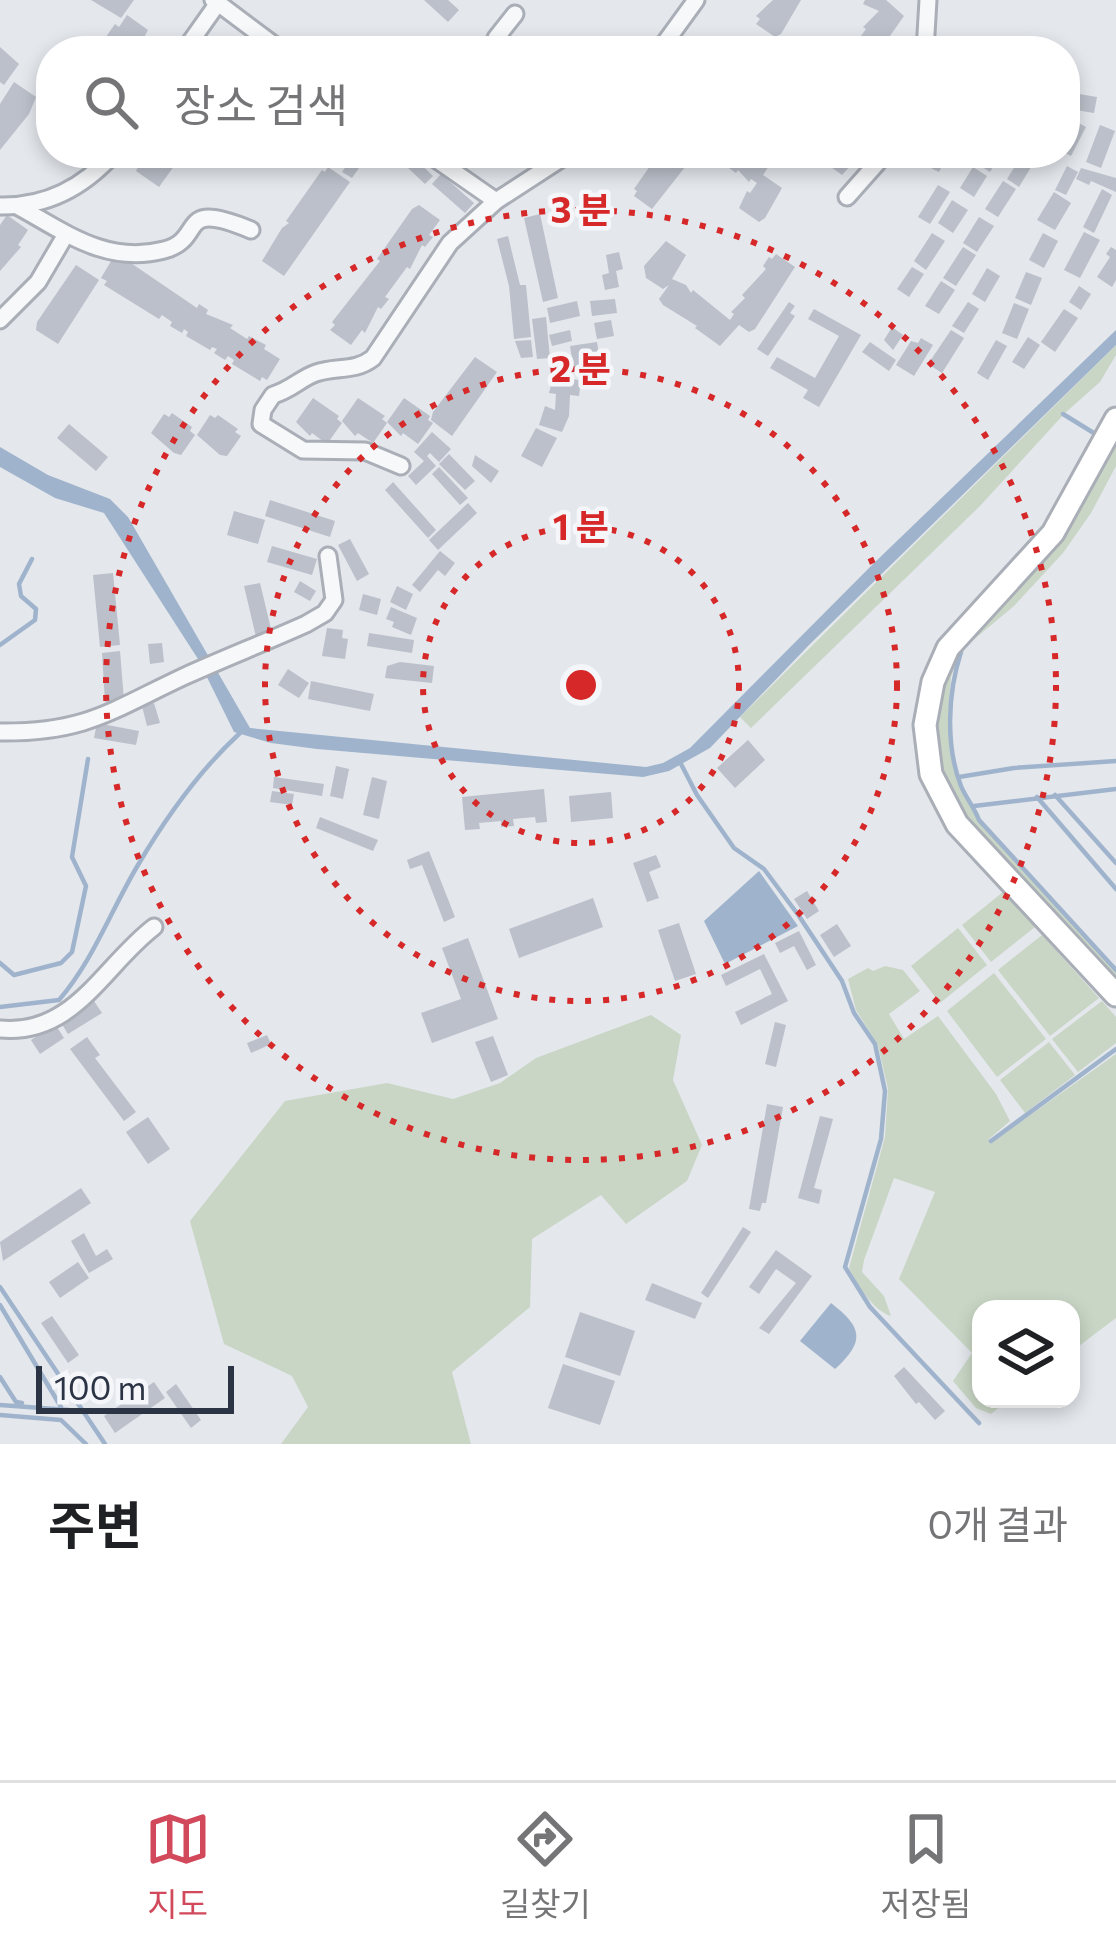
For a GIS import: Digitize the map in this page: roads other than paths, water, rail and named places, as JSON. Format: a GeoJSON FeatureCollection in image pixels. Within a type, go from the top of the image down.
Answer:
{"type":"FeatureCollection","features":[{"type":"Feature","properties":{"kind":"street"},"geometry":{"type":"LineString","coordinates":[[670,36],[697,0]]}},
{"type":"Feature","properties":{"kind":"street"},"geometry":{"type":"LineString","coordinates":[[926,36],[928,0]]}},
{"type":"Feature","properties":{"kind":"street"},"geometry":{"type":"LineString","coordinates":[[194,36],[217,1],[262,36]]}},
{"type":"Feature","properties":{"kind":"street"},"geometry":{"type":"LineString","coordinates":[[498,36],[514,14]]}},
{"type":"Feature","properties":{"kind":"street"},"geometry":{"type":"LineString","coordinates":[[8,206],[69,192],[101,168]]}},
{"type":"Feature","properties":{"kind":"street"},"geometry":{"type":"LineString","coordinates":[[449,168],[496,201]]}},
{"type":"Feature","properties":{"kind":"street"},"geometry":{"type":"LineString","coordinates":[[401,466],[364,451],[303,450],[261,424],[263,410],[273,395],[293,389],[315,373],[362,366],[373,358],[450,243],[496,201],[547,168]]}},
{"type":"Feature","properties":{"kind":"street"},"geometry":{"type":"LineString","coordinates":[[847,197],[873,168]]}},
{"type":"Feature","properties":{"kind":"street"},"geometry":{"type":"LineString","coordinates":[[8,206],[94,249],[141,254],[171,249],[200,218],[213,216],[251,230]]}},
{"type":"Feature","properties":{"kind":"street"},"geometry":{"type":"LineString","coordinates":[[0,320],[38,282],[65,236]]}},
{"type":"Feature","properties":{"kind":"street"},"geometry":{"type":"LineString","coordinates":[[1116,419],[1053,533],[948,648],[933,682],[925,725],[932,774],[957,824],[1116,995]]}},
{"type":"Feature","properties":{"kind":"street"},"geometry":{"type":"LineString","coordinates":[[0,732],[71,727],[108,716],[184,676],[306,624],[325,613],[334,600],[328,556]]}},
{"type":"Feature","properties":{"kind":"street"},"geometry":{"type":"LineString","coordinates":[[0,1029],[42,1026],[95,990],[132,944],[154,927]]}},
{"type":"Feature","properties":{"kind":"water"},"geometry":{"type":"Polygon","coordinates":[[[1116,330],[1116,345],[710,748],[669,771],[643,777],[317,749],[234,732],[198,659],[104,513],[55,498],[0,467],[0,447],[48,475],[110,499],[128,517],[250,728],[646,767],[690,748],[1116,330]]]}},
{"type":"Feature","properties":{"kind":"water"},"geometry":{"type":"Polygon","coordinates":[[[759,871],[798,926],[725,964],[704,921],[759,871]]]}},
{"type":"Feature","properties":{"kind":"water"},"geometry":{"type":"Polygon","coordinates":[[[831,1303],[856,1334],[852,1350],[835,1369],[800,1341],[831,1303]]]}},
{"type":"Feature","properties":{"kind":"waterway"},"geometry":{"type":"LineString","coordinates":[[1063,414],[1097,435]]}},
{"type":"Feature","properties":{"kind":"waterway"},"geometry":{"type":"LineString","coordinates":[[0,645],[35,620],[36,609],[21,596],[19,584],[32,559]]}},
{"type":"Feature","properties":{"kind":"waterway"},"geometry":{"type":"LineString","coordinates":[[961,652],[950,719],[952,753],[963,790],[979,820],[1116,970]]}},
{"type":"Feature","properties":{"kind":"waterway"},"geometry":{"type":"LineString","coordinates":[[0,1007],[59,1000],[82,969],[160,830],[198,778],[240,733]]}},
{"type":"Feature","properties":{"kind":"waterway"},"geometry":{"type":"LineString","coordinates":[[0,963],[14,975],[61,963],[72,952],[86,886],[72,857],[88,759]]}},
{"type":"Feature","properties":{"kind":"waterway"},"geometry":{"type":"LineString","coordinates":[[959,777],[1116,761]]}},
{"type":"Feature","properties":{"kind":"waterway"},"geometry":{"type":"LineString","coordinates":[[681,764],[734,848],[764,869],[799,916],[842,981],[854,1013],[875,1044],[885,1091],[881,1139],[845,1267],[870,1307],[979,1423]]}},
{"type":"Feature","properties":{"kind":"waterway"},"geometry":{"type":"LineString","coordinates":[[974,806],[1116,789]]}},
{"type":"Feature","properties":{"kind":"waterway"},"geometry":{"type":"LineString","coordinates":[[1055,795],[1116,863]]}},
{"type":"Feature","properties":{"kind":"waterway"},"geometry":{"type":"LineString","coordinates":[[1037,797],[1116,889]]}},
{"type":"Feature","properties":{"kind":"waterway"},"geometry":{"type":"LineString","coordinates":[[991,1141],[1116,1049]]}},
{"type":"Feature","properties":{"kind":"waterway"},"geometry":{"type":"LineString","coordinates":[[0,1287],[105,1444]]}},
{"type":"Feature","properties":{"kind":"waterway"},"geometry":{"type":"LineString","coordinates":[[0,1305],[61,1407]]}},
{"type":"Feature","properties":{"kind":"waterway"},"geometry":{"type":"LineString","coordinates":[[0,1377],[16,1402],[22,1403]]}},
{"type":"Feature","properties":{"kind":"waterway"},"geometry":{"type":"LineString","coordinates":[[0,1405],[69,1410]]}},
{"type":"Feature","properties":{"kind":"waterway"},"geometry":{"type":"LineString","coordinates":[[0,1415],[61,1420],[86,1444]]}}]}
